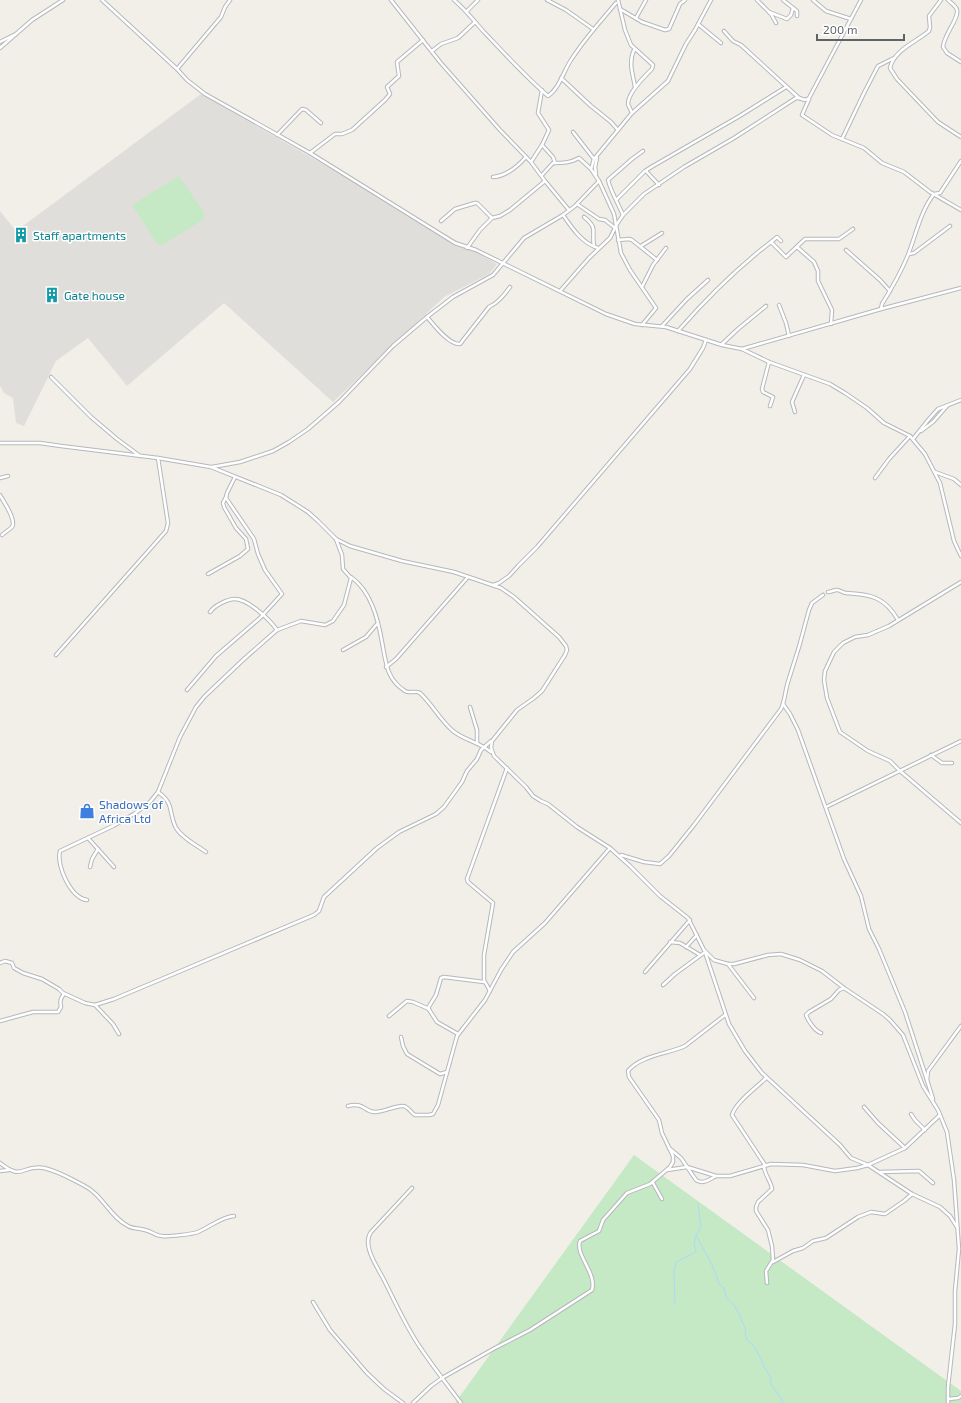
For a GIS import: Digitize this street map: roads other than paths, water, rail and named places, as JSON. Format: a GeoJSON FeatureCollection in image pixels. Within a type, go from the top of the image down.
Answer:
{"type":"FeatureCollection","features":[{"type":"Feature","properties":{"kind":"street"},"geometry":{"type":"LineString","coordinates":[[0,48],[32,20],[63,0]]}},
{"type":"Feature","properties":{"kind":"street"},"geometry":{"type":"LineString","coordinates":[[102,0],[187,80],[205,94],[310,153],[455,243],[476,250],[504,263],[606,314],[642,325],[678,331],[722,345],[742,349],[769,362],[836,387],[867,408],[884,423],[912,438],[925,454],[940,483],[954,541],[961,556]]}},
{"type":"Feature","properties":{"kind":"street"},"geometry":{"type":"LineString","coordinates":[[177,69],[222,16],[225,6],[230,0]]}},
{"type":"Feature","properties":{"kind":"street"},"geometry":{"type":"LineString","coordinates":[[391,0],[432,51],[500,130],[531,162],[569,210]]}},
{"type":"Feature","properties":{"kind":"street"},"geometry":{"type":"LineString","coordinates":[[454,0],[467,11],[475,22],[506,55],[549,96],[572,58],[593,29],[617,1]]}},
{"type":"Feature","properties":{"kind":"street"},"geometry":{"type":"LineString","coordinates":[[467,11],[478,0]]}},
{"type":"Feature","properties":{"kind":"street"},"geometry":{"type":"LineString","coordinates":[[548,0],[566,10],[593,29]]}},
{"type":"Feature","properties":{"kind":"street"},"geometry":{"type":"LineString","coordinates":[[613,0],[617,1],[620,7],[628,39],[634,50],[652,63],[653,66],[635,88],[628,103],[632,113]]}},
{"type":"Feature","properties":{"kind":"street"},"geometry":{"type":"LineString","coordinates":[[636,18],[646,0]]}},
{"type":"Feature","properties":{"kind":"street"},"geometry":{"type":"LineString","coordinates":[[620,7],[636,18],[659,28],[668,30],[680,4],[685,0]]}},
{"type":"Feature","properties":{"kind":"street"},"geometry":{"type":"LineString","coordinates":[[591,169],[594,159],[632,113],[668,81],[686,44],[711,0]]}},
{"type":"Feature","properties":{"kind":"street"},"geometry":{"type":"LineString","coordinates":[[757,0],[769,12],[776,23]]}},
{"type":"Feature","properties":{"kind":"street"},"geometry":{"type":"LineString","coordinates":[[783,0],[798,12],[797,16]]}},
{"type":"Feature","properties":{"kind":"street"},"geometry":{"type":"LineString","coordinates":[[813,0],[826,11],[851,19]]}},
{"type":"Feature","properties":{"kind":"street"},"geometry":{"type":"LineString","coordinates":[[861,0],[809,98],[802,115],[832,135],[864,148],[882,163],[907,174],[934,194],[961,210]]}},
{"type":"Feature","properties":{"kind":"street"},"geometry":{"type":"LineString","coordinates":[[842,139],[878,66],[895,58],[929,31],[929,16],[941,0]]}},
{"type":"Feature","properties":{"kind":"street"},"geometry":{"type":"LineString","coordinates":[[948,0],[961,13]]}},
{"type":"Feature","properties":{"kind":"street"},"geometry":{"type":"LineString","coordinates":[[769,12],[774,12],[782,18],[787,18],[794,8]]}},
{"type":"Feature","properties":{"kind":"street"},"geometry":{"type":"LineString","coordinates":[[957,10],[956,17],[944,39],[943,47],[947,53],[961,62]]}},
{"type":"Feature","properties":{"kind":"street"},"geometry":{"type":"LineString","coordinates":[[432,51],[441,44],[458,38],[475,22]]}},
{"type":"Feature","properties":{"kind":"street"},"geometry":{"type":"LineString","coordinates":[[698,24],[721,43]]}},
{"type":"Feature","properties":{"kind":"street"},"geometry":{"type":"LineString","coordinates":[[724,31],[733,41],[740,44],[799,98],[805,100],[809,98]]}},
{"type":"Feature","properties":{"kind":"street"},"geometry":{"type":"LineString","coordinates":[[0,42],[16,34]]}},
{"type":"Feature","properties":{"kind":"street"},"geometry":{"type":"LineString","coordinates":[[310,153],[335,134],[342,134],[352,130],[390,96],[387,87],[399,76],[397,62],[423,40]]}},
{"type":"Feature","properties":{"kind":"street"},"geometry":{"type":"LineString","coordinates":[[634,50],[631,58],[631,66],[635,88]]}},
{"type":"Feature","properties":{"kind":"street"},"geometry":{"type":"LineString","coordinates":[[895,58],[890,68],[893,75],[938,122],[961,137]]}},
{"type":"Feature","properties":{"kind":"street"},"geometry":{"type":"LineString","coordinates":[[561,78],[618,130]]}},
{"type":"Feature","properties":{"kind":"street"},"geometry":{"type":"LineString","coordinates":[[617,199],[646,171],[786,87]]}},
{"type":"Feature","properties":{"kind":"street"},"geometry":{"type":"LineString","coordinates":[[531,162],[542,145],[549,130],[538,113],[542,90]]}},
{"type":"Feature","properties":{"kind":"street"},"geometry":{"type":"LineString","coordinates":[[560,291],[595,251],[612,236],[623,215],[642,196],[690,163],[740,134],[796,98],[799,98]]}},
{"type":"Feature","properties":{"kind":"street"},"geometry":{"type":"LineString","coordinates":[[277,135],[302,109],[306,110],[320,123]]}},
{"type":"Feature","properties":{"kind":"street"},"geometry":{"type":"LineString","coordinates":[[573,132],[594,159]]}},
{"type":"Feature","properties":{"kind":"street"},"geometry":{"type":"LineString","coordinates":[[542,145],[555,163]]}},
{"type":"Feature","properties":{"kind":"street"},"geometry":{"type":"LineString","coordinates":[[623,215],[617,199],[611,191],[608,179],[632,158],[643,151]]}},
{"type":"Feature","properties":{"kind":"street"},"geometry":{"type":"LineString","coordinates":[[596,175],[598,155]]}},
{"type":"Feature","properties":{"kind":"street"},"geometry":{"type":"LineString","coordinates":[[493,177],[503,175],[526,157]]}},
{"type":"Feature","properties":{"kind":"street"},"geometry":{"type":"LineString","coordinates":[[542,175],[550,165],[555,163],[567,163],[578,158],[596,175],[612,207],[617,224],[621,253],[630,270],[656,308],[642,325]]}},
{"type":"Feature","properties":{"kind":"street"},"geometry":{"type":"LineString","coordinates":[[934,194],[940,193],[961,161]]}},
{"type":"Feature","properties":{"kind":"street"},"geometry":{"type":"LineString","coordinates":[[646,171],[659,185]]}},
{"type":"Feature","properties":{"kind":"street"},"geometry":{"type":"LineString","coordinates":[[467,248],[480,230],[492,218],[500,216],[510,210],[545,181]]}},
{"type":"Feature","properties":{"kind":"street"},"geometry":{"type":"LineString","coordinates":[[211,467],[248,460],[273,451],[308,429],[339,402],[393,346],[427,317],[452,298],[488,279],[526,237],[563,215],[577,204],[599,181]]}},
{"type":"Feature","properties":{"kind":"street"},"geometry":{"type":"LineString","coordinates":[[881,309],[882,304],[900,274],[918,225],[934,194]]}},
{"type":"Feature","properties":{"kind":"street"},"geometry":{"type":"LineString","coordinates":[[441,221],[455,209],[475,203],[477,203],[492,218]]}},
{"type":"Feature","properties":{"kind":"street"},"geometry":{"type":"LineString","coordinates":[[577,204],[599,219],[605,220],[615,228]]}},
{"type":"Feature","properties":{"kind":"street"},"geometry":{"type":"LineString","coordinates":[[563,215],[579,236],[599,249]]}},
{"type":"Feature","properties":{"kind":"street"},"geometry":{"type":"LineString","coordinates":[[584,217],[593,227],[595,251]]}},
{"type":"Feature","properties":{"kind":"street"},"geometry":{"type":"LineString","coordinates":[[908,254],[914,253],[950,226]]}},
{"type":"Feature","properties":{"kind":"street"},"geometry":{"type":"LineString","coordinates":[[771,242],[786,257],[807,238],[839,239],[853,229]]}},
{"type":"Feature","properties":{"kind":"street"},"geometry":{"type":"LineString","coordinates":[[641,246],[662,233]]}},
{"type":"Feature","properties":{"kind":"street"},"geometry":{"type":"LineString","coordinates":[[678,331],[714,292],[756,253],[777,237],[781,240]]}},
{"type":"Feature","properties":{"kind":"street"},"geometry":{"type":"LineString","coordinates":[[618,240],[629,239],[641,246],[657,260]]}},
{"type":"Feature","properties":{"kind":"street"},"geometry":{"type":"LineString","coordinates":[[797,247],[814,262],[819,284],[832,310],[831,324]]}},
{"type":"Feature","properties":{"kind":"street"},"geometry":{"type":"LineString","coordinates":[[642,287],[657,260],[666,248]]}},
{"type":"Feature","properties":{"kind":"street"},"geometry":{"type":"LineString","coordinates":[[846,250],[880,280],[890,291]]}},
{"type":"Feature","properties":{"kind":"street"},"geometry":{"type":"LineString","coordinates":[[661,327],[687,299],[708,280]]}},
{"type":"Feature","properties":{"kind":"street"},"geometry":{"type":"LineString","coordinates":[[427,317],[438,330],[454,344],[460,344],[489,307],[502,297],[510,287]]}},
{"type":"Feature","properties":{"kind":"street"},"geometry":{"type":"LineString","coordinates":[[742,349],[881,309],[961,288]]}},
{"type":"Feature","properties":{"kind":"street"},"geometry":{"type":"LineString","coordinates":[[779,305],[789,336]]}},
{"type":"Feature","properties":{"kind":"street"},"geometry":{"type":"LineString","coordinates":[[722,345],[738,329],[766,306]]}},
{"type":"Feature","properties":{"kind":"street"},"geometry":{"type":"LineString","coordinates":[[492,586],[509,576],[541,544],[690,369],[703,348],[706,340]]}},
{"type":"Feature","properties":{"kind":"street"},"geometry":{"type":"LineString","coordinates":[[769,362],[762,389],[764,392],[773,397],[770,406]]}},
{"type":"Feature","properties":{"kind":"street"},"geometry":{"type":"LineString","coordinates":[[795,412],[792,402],[804,375]]}},
{"type":"Feature","properties":{"kind":"street"},"geometry":{"type":"LineString","coordinates":[[50,377],[117,439],[140,456]]}},
{"type":"Feature","properties":{"kind":"street"},"geometry":{"type":"LineString","coordinates":[[875,478],[889,459],[918,432],[933,413],[938,409],[961,400]]}},
{"type":"Feature","properties":{"kind":"street"},"geometry":{"type":"LineString","coordinates":[[918,432],[933,422],[948,406]]}},
{"type":"Feature","properties":{"kind":"street"},"geometry":{"type":"LineString","coordinates":[[0,442],[40,443],[158,458],[211,467],[276,493],[297,505],[318,521],[336,539],[350,546],[389,557],[454,572],[505,591],[559,637],[565,644],[567,650],[560,664],[542,691],[518,710],[492,741],[484,746],[458,788],[444,807],[433,816],[399,832],[377,848],[324,897],[320,909],[316,914],[270,935],[222,953],[114,999],[95,1005],[85,1003],[64,994],[59,989],[42,979],[23,973],[14,968],[12,963],[5,961],[0,963]]}},
{"type":"Feature","properties":{"kind":"street"},"geometry":{"type":"LineString","coordinates":[[56,655],[167,528],[168,523],[158,458]]}},
{"type":"Feature","properties":{"kind":"street"},"geometry":{"type":"LineString","coordinates":[[935,472],[954,479],[961,485]]}},
{"type":"Feature","properties":{"kind":"street"},"geometry":{"type":"LineString","coordinates":[[0,478],[8,476]]}},
{"type":"Feature","properties":{"kind":"street"},"geometry":{"type":"LineString","coordinates":[[208,574],[240,556],[248,549],[246,539],[236,528],[224,507],[224,501],[235,477]]}},
{"type":"Feature","properties":{"kind":"street"},"geometry":{"type":"LineString","coordinates":[[0,495],[6,505],[13,523],[13,526],[2,535]]}},
{"type":"Feature","properties":{"kind":"street"},"geometry":{"type":"LineString","coordinates":[[187,690],[216,656],[263,615],[282,593],[265,570],[254,540],[231,507],[226,496]]}},
{"type":"Feature","properties":{"kind":"street"},"geometry":{"type":"LineString","coordinates":[[336,539],[342,555],[343,569],[366,592],[370,600],[381,637],[386,667],[390,675],[404,690],[410,693],[417,691],[420,692],[453,731],[484,746],[526,787],[534,797],[548,804],[581,829],[610,848],[660,896],[690,920],[715,979],[729,1024],[739,1042],[766,1078],[840,1144],[851,1158],[868,1165],[912,1194],[940,1208],[950,1216],[961,1234]]}},
{"type":"Feature","properties":{"kind":"street"},"geometry":{"type":"LineString","coordinates":[[87,900],[79,898],[69,886],[61,868],[59,854],[61,850],[113,826],[134,814],[147,804],[158,792],[180,737],[196,707],[222,679],[277,630],[300,621],[324,625],[333,621],[344,605],[347,589],[351,582],[350,576]]}},
{"type":"Feature","properties":{"kind":"street"},"geometry":{"type":"LineString","coordinates":[[386,667],[393,662],[468,577]]}},
{"type":"Feature","properties":{"kind":"street"},"geometry":{"type":"LineString","coordinates":[[961,582],[889,626],[864,636],[854,637],[843,644],[832,656],[824,677],[827,698],[841,733],[868,751],[890,761],[961,823]]}},
{"type":"Feature","properties":{"kind":"street"},"geometry":{"type":"LineString","coordinates":[[828,592],[837,590],[844,593],[852,592],[877,598],[889,606],[898,620]]}},
{"type":"Feature","properties":{"kind":"street"},"geometry":{"type":"LineString","coordinates":[[618,855],[654,864],[660,864],[669,856],[728,781],[777,715],[783,704],[809,610],[812,603],[823,595]]}},
{"type":"Feature","properties":{"kind":"street"},"geometry":{"type":"LineString","coordinates":[[210,612],[219,604],[235,599],[250,605],[263,615],[277,630]]}},
{"type":"Feature","properties":{"kind":"street"},"geometry":{"type":"LineString","coordinates":[[343,650],[366,637],[377,623]]}},
{"type":"Feature","properties":{"kind":"street"},"geometry":{"type":"LineString","coordinates":[[783,704],[795,724],[844,859],[861,896],[869,928],[905,1012],[934,1102],[949,1141],[959,1249],[955,1291],[955,1324],[948,1403]]}},
{"type":"Feature","properties":{"kind":"street"},"geometry":{"type":"LineString","coordinates":[[470,707],[477,730],[477,743]]}},
{"type":"Feature","properties":{"kind":"street"},"geometry":{"type":"LineString","coordinates":[[492,741],[490,746],[492,754]]}},
{"type":"Feature","properties":{"kind":"street"},"geometry":{"type":"LineString","coordinates":[[826,807],[961,741]]}},
{"type":"Feature","properties":{"kind":"street"},"geometry":{"type":"LineString","coordinates":[[931,755],[942,763],[952,763]]}},
{"type":"Feature","properties":{"kind":"street"},"geometry":{"type":"LineString","coordinates":[[490,991],[484,982],[484,950],[493,903],[468,882],[467,879],[507,768]]}},
{"type":"Feature","properties":{"kind":"street"},"geometry":{"type":"LineString","coordinates":[[158,792],[169,802],[178,831],[206,852]]}},
{"type":"Feature","properties":{"kind":"street"},"geometry":{"type":"LineString","coordinates":[[88,838],[114,867]]}},
{"type":"Feature","properties":{"kind":"street"},"geometry":{"type":"LineString","coordinates":[[348,1106],[357,1104],[372,1112],[404,1106],[415,1115],[432,1115],[438,1105],[455,1038],[483,1003],[501,970],[515,949],[546,923],[610,848]]}},
{"type":"Feature","properties":{"kind":"street"},"geometry":{"type":"LineString","coordinates":[[90,867],[92,859],[98,849]]}},
{"type":"Feature","properties":{"kind":"street"},"geometry":{"type":"LineString","coordinates":[[645,972],[690,920]]}},
{"type":"Feature","properties":{"kind":"street"},"geometry":{"type":"LineString","coordinates":[[686,947],[697,935]]}},
{"type":"Feature","properties":{"kind":"street"},"geometry":{"type":"LineString","coordinates":[[670,942],[680,943],[700,955]]}},
{"type":"Feature","properties":{"kind":"street"},"geometry":{"type":"LineString","coordinates":[[704,951],[714,960],[728,964],[740,963],[768,955],[786,955],[817,968],[883,1014],[899,1029],[903,1035],[923,1086],[934,1102]]}},
{"type":"Feature","properties":{"kind":"street"},"geometry":{"type":"LineString","coordinates":[[663,985],[704,951]]}},
{"type":"Feature","properties":{"kind":"street"},"geometry":{"type":"LineString","coordinates":[[728,964],[754,998]]}},
{"type":"Feature","properties":{"kind":"street"},"geometry":{"type":"LineString","coordinates":[[429,1009],[428,1006],[436,995],[442,977],[484,982]]}},
{"type":"Feature","properties":{"kind":"street"},"geometry":{"type":"LineString","coordinates":[[821,1032],[817,1031],[806,1015],[831,999],[839,990],[844,988]]}},
{"type":"Feature","properties":{"kind":"street"},"geometry":{"type":"LineString","coordinates":[[0,1021],[33,1012],[58,1012],[61,1007],[60,999],[64,994]]}},
{"type":"Feature","properties":{"kind":"street"},"geometry":{"type":"LineString","coordinates":[[389,1016],[407,1001],[413,1002],[429,1009],[437,1022],[458,1034]]}},
{"type":"Feature","properties":{"kind":"street"},"geometry":{"type":"LineString","coordinates":[[95,1005],[114,1024],[119,1034]]}},
{"type":"Feature","properties":{"kind":"street"},"geometry":{"type":"LineString","coordinates":[[413,1403],[442,1378],[530,1330],[591,1291],[593,1286],[592,1281],[579,1248],[580,1241],[599,1231],[603,1220],[628,1192],[652,1183],[672,1164],[673,1160],[661,1130],[658,1118],[629,1077],[628,1071],[636,1064],[658,1054],[678,1050],[686,1046],[725,1015]]}},
{"type":"Feature","properties":{"kind":"street"},"geometry":{"type":"LineString","coordinates":[[927,1080],[929,1068],[961,1026]]}},
{"type":"Feature","properties":{"kind":"street"},"geometry":{"type":"LineString","coordinates":[[401,1037],[403,1046],[408,1055],[440,1074],[447,1072]]}},
{"type":"Feature","properties":{"kind":"street"},"geometry":{"type":"LineString","coordinates":[[766,1078],[744,1099],[734,1110],[732,1115],[764,1166],[764,1172],[772,1189],[757,1204],[756,1210],[769,1232],[773,1262]]}},
{"type":"Feature","properties":{"kind":"street"},"geometry":{"type":"LineString","coordinates":[[864,1107],[878,1123],[905,1148]]}},
{"type":"Feature","properties":{"kind":"street"},"geometry":{"type":"LineString","coordinates":[[911,1114],[925,1130]]}},
{"type":"Feature","properties":{"kind":"street"},"geometry":{"type":"LineString","coordinates":[[666,1170],[687,1167],[716,1176],[730,1176],[770,1164],[793,1164],[835,1171],[868,1165],[905,1148],[940,1115]]}},
{"type":"Feature","properties":{"kind":"street"},"geometry":{"type":"LineString","coordinates":[[668,1148],[678,1155],[699,1182],[705,1182],[716,1176]]}},
{"type":"Feature","properties":{"kind":"street"},"geometry":{"type":"LineString","coordinates":[[0,1163],[9,1170],[19,1173],[35,1167],[57,1172],[90,1188],[116,1217],[126,1225],[162,1236],[193,1234],[234,1216]]}},
{"type":"Feature","properties":{"kind":"street"},"geometry":{"type":"LineString","coordinates":[[0,1171],[9,1170]]}},
{"type":"Feature","properties":{"kind":"street"},"geometry":{"type":"LineString","coordinates":[[879,1172],[919,1171],[933,1183]]}},
{"type":"Feature","properties":{"kind":"street"},"geometry":{"type":"LineString","coordinates":[[652,1183],[662,1198]]}},
{"type":"Feature","properties":{"kind":"street"},"geometry":{"type":"LineString","coordinates":[[412,1188],[371,1232],[368,1237],[368,1244],[376,1266],[403,1319],[423,1352],[461,1403]]}},
{"type":"Feature","properties":{"kind":"street"},"geometry":{"type":"LineString","coordinates":[[767,1283],[766,1271],[773,1262],[793,1251],[803,1248],[813,1241],[826,1238],[858,1217],[874,1212],[885,1214],[912,1194]]}},
{"type":"Feature","properties":{"kind":"street"},"geometry":{"type":"LineString","coordinates":[[313,1302],[330,1330],[367,1373],[380,1386],[404,1403]]}},
{"type":"Feature","properties":{"kind":"street"},"geometry":{"type":"LineString","coordinates":[[948,1398],[958,1398],[961,1396]]}},
{"type":"Feature","properties":{"kind":"waterway"},"geometry":{"type":"LineString","coordinates":[[698,1204],[701,1227],[696,1235],[714,1269],[719,1284],[724,1288],[726,1297],[734,1305],[738,1312],[745,1328],[746,1339],[754,1346],[771,1378],[771,1384],[783,1403]]}},
{"type":"Feature","properties":{"kind":"waterway"},"geometry":{"type":"LineString","coordinates":[[675,1303],[674,1271],[676,1262],[696,1251],[694,1244],[696,1236]]}},
{"type":"Feature","properties":{"kind":"place","name":"Staff apartments"},"geometry":{"type":"Point","coordinates":[21,235]}},
{"type":"Feature","properties":{"kind":"place","name":"Gate house"},"geometry":{"type":"Point","coordinates":[52,295]}},
{"type":"Feature","properties":{"kind":"place","name":"Shadows of Africa Ltd"},"geometry":{"type":"Point","coordinates":[87,811]}}]}
